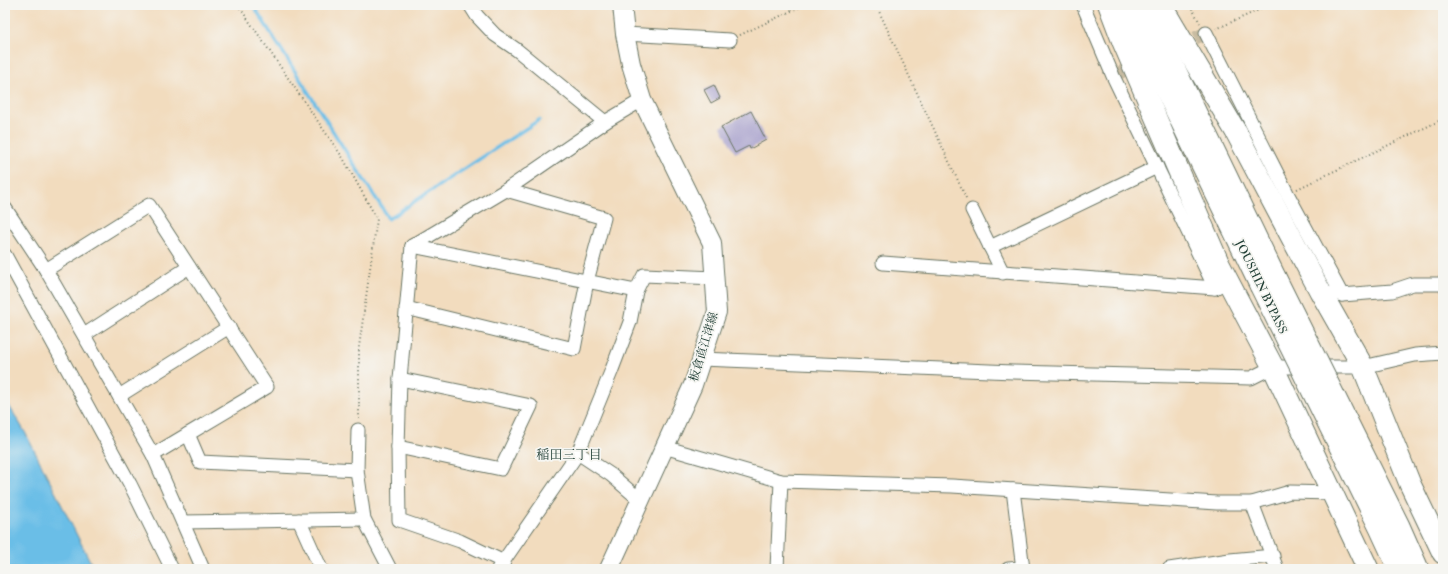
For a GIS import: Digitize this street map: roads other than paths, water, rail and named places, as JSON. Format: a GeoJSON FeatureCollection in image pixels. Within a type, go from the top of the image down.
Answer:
{"type":"FeatureCollection","features":[{"type":"Feature","properties":{"kind":"highway"},"geometry":{"type":"LineString","coordinates":[[1109,5],[1123,42],[1219,264],[1222,285],[1273,367],[1368,569]]}},
{"type":"Feature","properties":{"kind":"highway","name":"JOUSHIN BYPASS"},"geometry":{"type":"LineString","coordinates":[[1125,5],[1267,281],[1399,526],[1418,569]]}},
{"type":"Feature","properties":{"kind":"highway","name":"JOUSHIN BYPASS"},"geometry":{"type":"LineString","coordinates":[[1144,5],[1267,281],[1399,569]]}},
{"type":"Feature","properties":{"kind":"highway"},"geometry":{"type":"LineString","coordinates":[[1161,5],[1236,132],[1320,291],[1363,367],[1410,484],[1443,553]]}},
{"type":"Feature","properties":{"kind":"main road","name":"板倉直江津線"},"geometry":{"type":"LineString","coordinates":[[609,569],[693,385],[717,312],[712,243],[642,100],[631,64],[625,34],[622,5]]}},
{"type":"Feature","properties":{"kind":"street"},"geometry":{"type":"LineString","coordinates":[[470,5],[477,16],[495,34],[517,50],[605,122]]}},
{"type":"Feature","properties":{"kind":"street"},"geometry":{"type":"LineString","coordinates":[[1083,5],[1113,76],[1157,167],[1222,285]]}},
{"type":"Feature","properties":{"kind":"street"},"geometry":{"type":"LineString","coordinates":[[1206,33],[1287,194],[1342,295]]}},
{"type":"Feature","properties":{"kind":"street"},"geometry":{"type":"LineString","coordinates":[[625,34],[730,40]]}},
{"type":"Feature","properties":{"kind":"street"},"geometry":{"type":"LineString","coordinates":[[412,246],[506,190],[605,122],[642,100]]}},
{"type":"Feature","properties":{"kind":"street"},"geometry":{"type":"LineString","coordinates":[[990,246],[1157,167]]}},
{"type":"Feature","properties":{"kind":"street"},"geometry":{"type":"LineString","coordinates":[[406,308],[574,349],[588,281],[604,218],[506,190]]}},
{"type":"Feature","properties":{"kind":"street"},"geometry":{"type":"LineString","coordinates":[[46,270],[149,205],[267,387],[153,455]]}},
{"type":"Feature","properties":{"kind":"street"},"geometry":{"type":"LineString","coordinates":[[5,208],[46,270],[153,455],[203,569]]}},
{"type":"Feature","properties":{"kind":"street"},"geometry":{"type":"LineString","coordinates":[[972,210],[1003,273]]}},
{"type":"Feature","properties":{"kind":"street"},"geometry":{"type":"LineString","coordinates":[[412,246],[636,291]]}},
{"type":"Feature","properties":{"kind":"street"},"geometry":{"type":"LineString","coordinates":[[412,246],[400,379],[398,447],[399,520],[460,541],[501,565],[578,453],[622,344],[630,322],[636,291],[644,275],[715,278]]}},
{"type":"Feature","properties":{"kind":"street"},"geometry":{"type":"LineString","coordinates":[[5,255],[127,477],[172,569]]}},
{"type":"Feature","properties":{"kind":"street"},"geometry":{"type":"LineString","coordinates":[[883,263],[1003,273],[1222,285]]}},
{"type":"Feature","properties":{"kind":"street"},"geometry":{"type":"LineString","coordinates":[[84,335],[189,266]]}},
{"type":"Feature","properties":{"kind":"street"},"geometry":{"type":"LineString","coordinates":[[1320,291],[1342,295],[1392,291],[1414,284],[1443,284]]}},
{"type":"Feature","properties":{"kind":"street"},"geometry":{"type":"LineString","coordinates":[[119,396],[229,327]]}},
{"type":"Feature","properties":{"kind":"street"},"geometry":{"type":"LineString","coordinates":[[701,360],[1013,372],[1251,378],[1273,367],[1363,367],[1416,355],[1443,353]]}},
{"type":"Feature","properties":{"kind":"street"},"geometry":{"type":"LineString","coordinates":[[398,447],[502,469],[531,406],[400,379]]}},
{"type":"Feature","properties":{"kind":"street"},"geometry":{"type":"LineString","coordinates":[[358,430],[357,470],[364,519],[390,569]]}},
{"type":"Feature","properties":{"kind":"street"},"geometry":{"type":"LineString","coordinates":[[188,434],[200,462],[357,470]]}},
{"type":"Feature","properties":{"kind":"street"},"geometry":{"type":"LineString","coordinates":[[664,447],[781,481],[1013,490],[1217,503],[1252,503],[1290,492],[1332,493]]}},
{"type":"Feature","properties":{"kind":"street"},"geometry":{"type":"LineString","coordinates":[[578,453],[612,474],[640,500]]}},
{"type":"Feature","properties":{"kind":"street"},"geometry":{"type":"LineString","coordinates":[[777,569],[781,481]]}},
{"type":"Feature","properties":{"kind":"street"},"geometry":{"type":"LineString","coordinates":[[1008,569],[1022,568],[1013,490]]}},
{"type":"Feature","properties":{"kind":"street"},"geometry":{"type":"LineString","coordinates":[[1252,503],[1277,569]]}},
{"type":"Feature","properties":{"kind":"street"},"geometry":{"type":"LineString","coordinates":[[183,522],[364,519]]}},
{"type":"Feature","properties":{"kind":"street"},"geometry":{"type":"LineString","coordinates":[[300,520],[321,569]]}},
{"type":"Feature","properties":{"kind":"street"},"geometry":{"type":"LineString","coordinates":[[1169,569],[1230,560],[1273,556]]}},
{"type":"Feature","properties":{"kind":"water"},"geometry":{"type":"Polygon","coordinates":[[[5,399],[25,432],[94,569],[5,569],[5,399]]]}},
{"type":"Feature","properties":{"kind":"waterway"},"geometry":{"type":"LineString","coordinates":[[253,5],[388,219],[539,120]]}},
{"type":"Feature","properties":{"kind":"tunnel"},"geometry":{"type":"LineString","coordinates":[[1178,46],[1206,33]]}},
{"type":"Feature","properties":{"kind":"tunnel"},"geometry":{"type":"LineString","coordinates":[[1113,76],[1140,63]]}},
{"type":"Feature","properties":{"kind":"district","name":"稲田三丁目"},"geometry":{"type":"Point","coordinates":[569,455]}}]}
